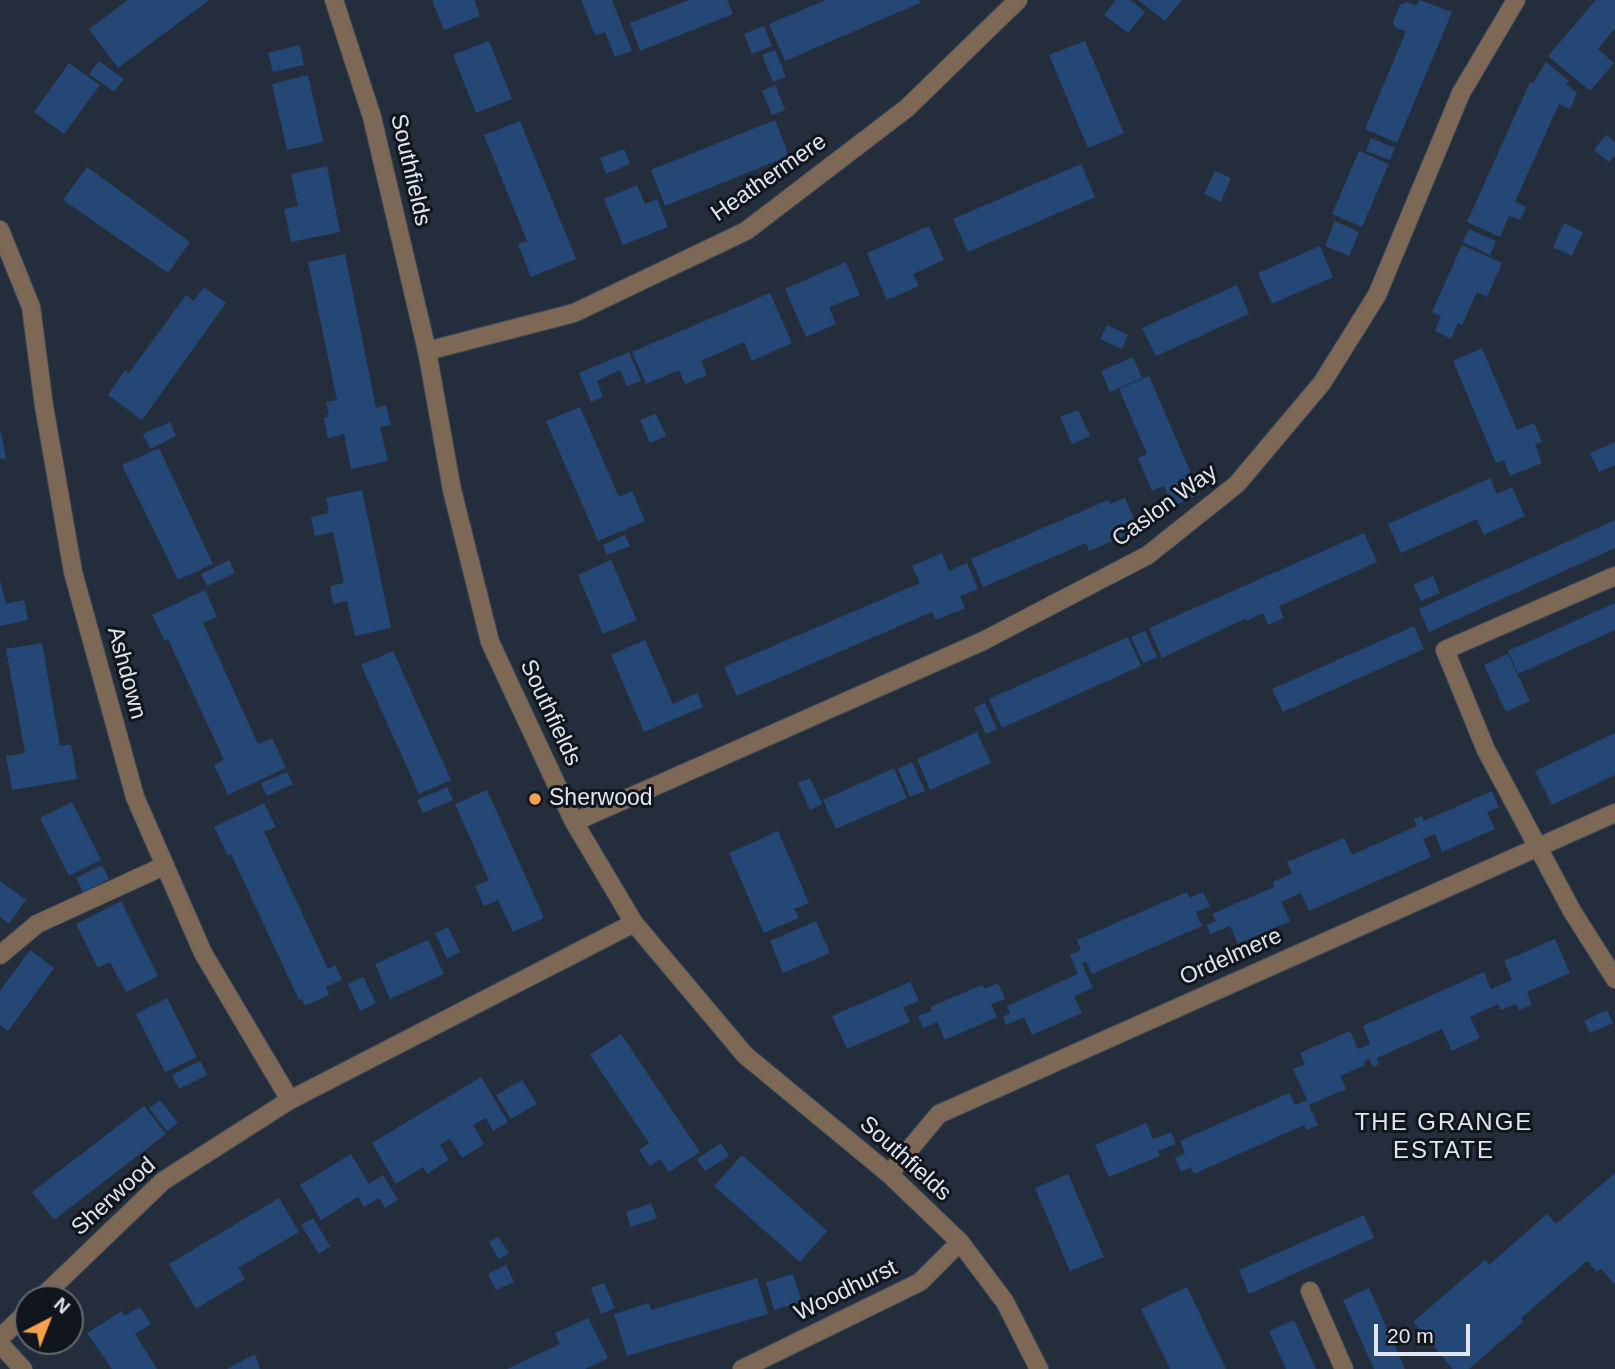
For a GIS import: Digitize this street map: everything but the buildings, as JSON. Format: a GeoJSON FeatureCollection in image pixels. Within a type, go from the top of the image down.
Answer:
{"type":"FeatureCollection","features":[{"type":"Feature","properties":{"kind":"street","name":"Southfields"},"geometry":{"type":"LineString","coordinates":[[334,0],[372,117],[427,351],[452,491],[490,642],[574,822],[634,923],[745,1055],[889,1174],[960,1242],[1005,1302],[1040,1369]]}},
{"type":"Feature","properties":{"kind":"street","name":"Heathermere"},"geometry":{"type":"LineString","coordinates":[[427,351],[574,313],[746,231],[907,108],[1018,0]]}},
{"type":"Feature","properties":{"kind":"street","name":"Caslon Way"},"geometry":{"type":"LineString","coordinates":[[574,822],[983,641],[1148,555],[1237,484],[1322,383],[1377,295],[1461,93],[1516,0]]}},
{"type":"Feature","properties":{"kind":"street","name":"Ashdown"},"geometry":{"type":"LineString","coordinates":[[0,230],[31,307],[44,406],[73,572],[135,797],[203,953],[290,1100]]}},
{"type":"Feature","properties":{"kind":"street"},"geometry":{"type":"LineString","coordinates":[[1615,576],[1445,650],[1486,750],[1572,911],[1615,979]]}},
{"type":"Feature","properties":{"kind":"street","name":"Ordelmere"},"geometry":{"type":"LineString","coordinates":[[889,1174],[939,1114],[1615,813]]}},
{"type":"Feature","properties":{"kind":"street"},"geometry":{"type":"LineString","coordinates":[[0,955],[37,924],[164,866]]}},
{"type":"Feature","properties":{"kind":"street","name":"Sherwood"},"geometry":{"type":"LineString","coordinates":[[55,1285],[163,1181],[290,1100],[634,923]]}},
{"type":"Feature","properties":{"kind":"street","name":"Woodhurst"},"geometry":{"type":"LineString","coordinates":[[742,1369],[920,1282],[960,1242]]}},
{"type":"Feature","properties":{"kind":"street"},"geometry":{"type":"LineString","coordinates":[[1310,1291],[1344,1369]]}},
{"type":"Feature","properties":{"kind":"street"},"geometry":{"type":"LineString","coordinates":[[0,1338],[14,1324]]}},
{"type":"Feature","properties":{"kind":"street"},"geometry":{"type":"LineString","coordinates":[[0,1344],[23,1369]]}},
{"type":"Feature","properties":{"kind":"place","name":"Sherwood"},"geometry":{"type":"Point","coordinates":[535,799]}},
{"type":"Feature","properties":{"kind":"district","name":"THE GRANGE ESTATE"},"geometry":{"type":"Point","coordinates":[1444,1137]}}]}
